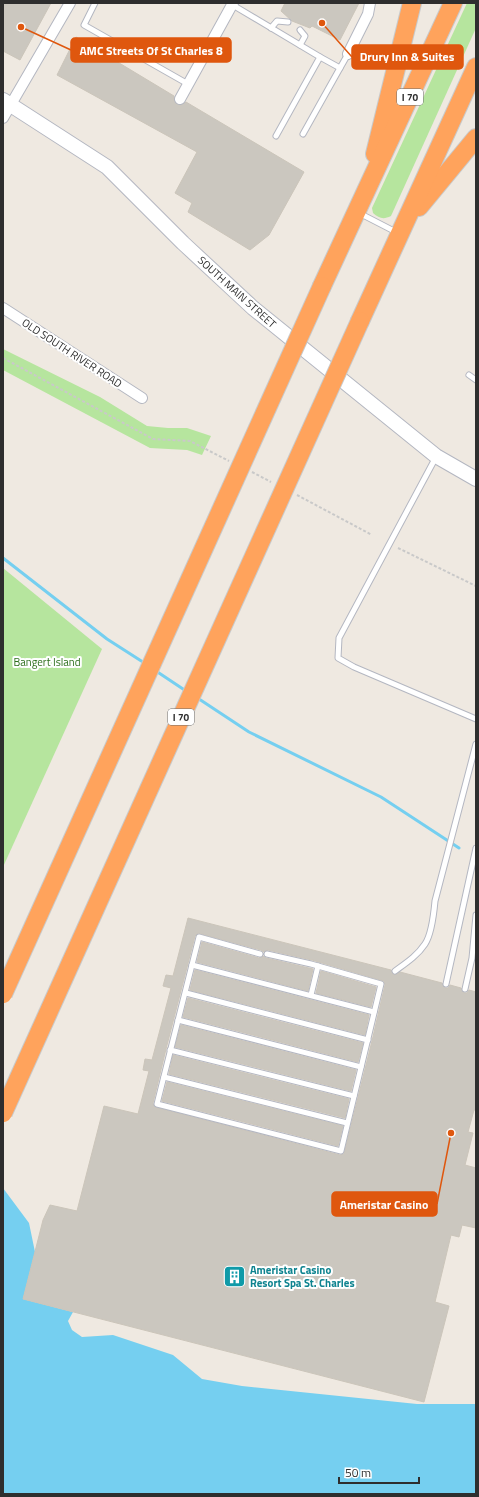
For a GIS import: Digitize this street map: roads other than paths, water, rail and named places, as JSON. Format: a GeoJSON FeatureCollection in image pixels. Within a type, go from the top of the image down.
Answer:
{"type":"FeatureCollection","features":[{"type":"Feature","properties":{"kind":"highway"},"geometry":{"type":"LineString","coordinates":[[366,190],[412,3]]}},
{"type":"Feature","properties":{"kind":"highway","name":"I 70"},"geometry":{"type":"LineString","coordinates":[[3,994],[322,286],[453,3]]}},
{"type":"Feature","properties":{"kind":"highway","name":"I 70"},"geometry":{"type":"LineString","coordinates":[[3,1113],[476,67]]}},
{"type":"Feature","properties":{"kind":"highway"},"geometry":{"type":"LineString","coordinates":[[402,229],[476,138]]}},
{"type":"Feature","properties":{"kind":"street"},"geometry":{"type":"LineString","coordinates":[[3,118],[7,102],[70,3]]}},
{"type":"Feature","properties":{"kind":"street"},"geometry":{"type":"LineString","coordinates":[[348,54],[368,14],[370,3]]}},
{"type":"Feature","properties":{"kind":"street"},"geometry":{"type":"LineString","coordinates":[[180,99],[231,4]]}},
{"type":"Feature","properties":{"kind":"street","name":"SOUTH MAIN STREET"},"geometry":{"type":"LineString","coordinates":[[7,102],[107,167],[183,243],[252,308],[436,456],[476,479]]}},
{"type":"Feature","properties":{"kind":"street","name":"OLD SOUTH RIVER ROAD"},"geometry":{"type":"LineString","coordinates":[[3,308],[142,398]]}},
{"type":"Feature","properties":{"kind":"lane"},"geometry":{"type":"LineString","coordinates":[[95,3],[84,25],[188,84]]}},
{"type":"Feature","properties":{"kind":"lane"},"geometry":{"type":"LineString","coordinates":[[231,4],[340,68]]}},
{"type":"Feature","properties":{"kind":"lane"},"geometry":{"type":"LineString","coordinates":[[271,28],[277,20],[288,22]]}},
{"type":"Feature","properties":{"kind":"lane"},"geometry":{"type":"LineString","coordinates":[[300,30],[305,36],[300,45]]}},
{"type":"Feature","properties":{"kind":"lane"},"geometry":{"type":"LineString","coordinates":[[303,134],[348,54]]}},
{"type":"Feature","properties":{"kind":"lane"},"geometry":{"type":"LineString","coordinates":[[276,136],[320,57]]}},
{"type":"Feature","properties":{"kind":"lane"},"geometry":{"type":"LineString","coordinates":[[356,212],[402,229]]}},
{"type":"Feature","properties":{"kind":"lane"},"geometry":{"type":"LineString","coordinates":[[469,375],[476,380]]}},
{"type":"Feature","properties":{"kind":"lane"},"geometry":{"type":"LineString","coordinates":[[436,456],[339,638],[338,658],[354,667],[476,720]]}},
{"type":"Feature","properties":{"kind":"lane"},"geometry":{"type":"LineString","coordinates":[[395,971],[413,958],[426,943],[433,918],[435,901],[476,744]]}},
{"type":"Feature","properties":{"kind":"lane"},"geometry":{"type":"LineString","coordinates":[[446,984],[476,848]]}},
{"type":"Feature","properties":{"kind":"lane"},"geometry":{"type":"LineString","coordinates":[[465,989],[472,958],[476,915]]}},
{"type":"Feature","properties":{"kind":"lane"},"geometry":{"type":"LineString","coordinates":[[260,954],[199,937],[157,1104],[341,1151],[381,984],[318,966],[267,954]]}},
{"type":"Feature","properties":{"kind":"lane"},"geometry":{"type":"LineString","coordinates":[[192,965],[374,1012]]}},
{"type":"Feature","properties":{"kind":"lane"},"geometry":{"type":"LineString","coordinates":[[311,995],[318,966]]}},
{"type":"Feature","properties":{"kind":"lane"},"geometry":{"type":"LineString","coordinates":[[186,993],[368,1040]]}},
{"type":"Feature","properties":{"kind":"lane"},"geometry":{"type":"LineString","coordinates":[[178,1020],[361,1067]]}},
{"type":"Feature","properties":{"kind":"lane"},"geometry":{"type":"LineString","coordinates":[[170,1050],[354,1096]]}},
{"type":"Feature","properties":{"kind":"lane"},"geometry":{"type":"LineString","coordinates":[[164,1077],[347,1123]]}},
{"type":"Feature","properties":{"kind":"water"},"geometry":{"type":"Polygon","coordinates":[[[3,1188],[29,1223],[35,1252],[23,1299],[73,1312],[68,1321],[72,1330],[82,1337],[113,1335],[173,1355],[202,1379],[242,1386],[417,1404],[476,1404],[476,1494],[3,1494],[3,1188]]]}},
{"type":"Feature","properties":{"kind":"waterway"},"geometry":{"type":"LineString","coordinates":[[3,558],[107,639],[146,664]]}},
{"type":"Feature","properties":{"kind":"waterway"},"geometry":{"type":"LineString","coordinates":[[156,671],[186,691]]}},
{"type":"Feature","properties":{"kind":"waterway"},"geometry":{"type":"LineString","coordinates":[[196,697],[249,732],[381,797],[459,848]]}},
{"type":"Feature","properties":{"kind":"place","name":"Drury Inn & Suites"},"geometry":{"type":"Point","coordinates":[322,23]}},
{"type":"Feature","properties":{"kind":"place","name":"AMC Streets Of St Charles 8"},"geometry":{"type":"Point","coordinates":[21,27]}},
{"type":"Feature","properties":{"kind":"place","name":"Ameristar Casino"},"geometry":{"type":"Point","coordinates":[451,1133]}},
{"type":"Feature","properties":{"kind":"place","name":"Ameristar Casino Resort Spa St. Charles"},"geometry":{"type":"Point","coordinates":[235,1276]}},
{"type":"Feature","properties":{"kind":"park label","name":"Bangert Island"},"geometry":{"type":"Point","coordinates":[47,662]}}]}
